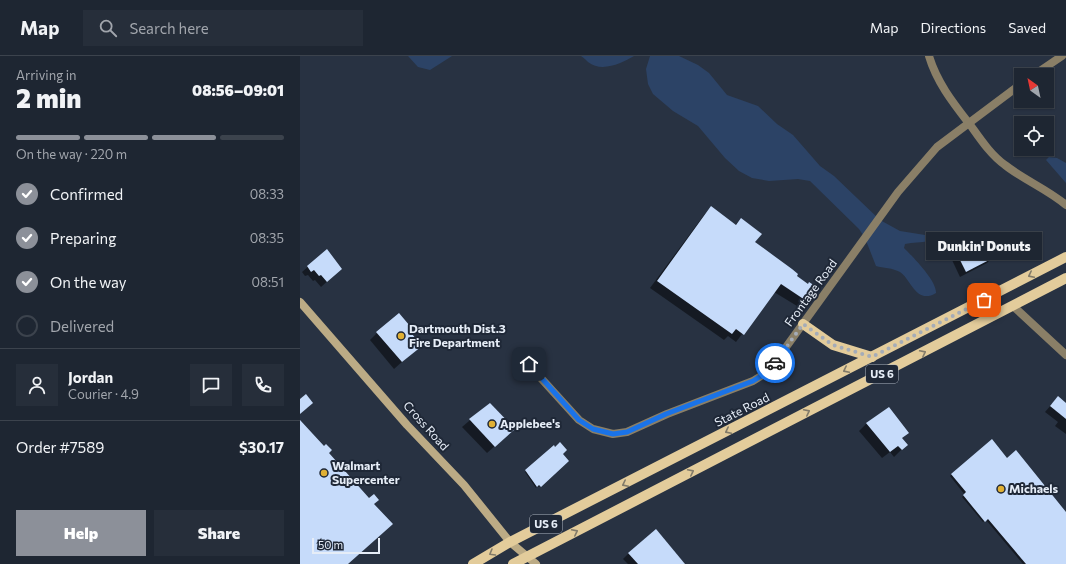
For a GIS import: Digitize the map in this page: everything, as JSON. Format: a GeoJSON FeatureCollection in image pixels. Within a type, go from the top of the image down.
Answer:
{"type":"FeatureCollection","features":[{"type":"Feature","properties":{"kind":"main road","name":"State Road"},"geometry":{"type":"LineString","coordinates":[[473,564],[510,542],[1066,257]]}},
{"type":"Feature","properties":{"kind":"main road","name":"US 6"},"geometry":{"type":"LineString","coordinates":[[513,564],[1066,278]]}},
{"type":"Feature","properties":{"kind":"main road"},"geometry":{"type":"LineString","coordinates":[[803,324],[833,345],[872,357]]}},
{"type":"Feature","properties":{"kind":"street"},"geometry":{"type":"LineString","coordinates":[[929,56],[938,79],[968,122],[999,160],[1066,205]]}},
{"type":"Feature","properties":{"kind":"street"},"geometry":{"type":"LineString","coordinates":[[1044,68],[1062,56]]}},
{"type":"Feature","properties":{"kind":"street","name":"Frontage Road"},"geometry":{"type":"LineString","coordinates":[[529,364],[582,423],[600,432],[620,434],[759,378],[776,361],[908,179],[937,147],[968,122],[1014,89]]}},
{"type":"Feature","properties":{"kind":"street","name":"Cross Road"},"geometry":{"type":"LineString","coordinates":[[300,302],[407,425],[464,485],[510,542],[536,564]]}},
{"type":"Feature","properties":{"kind":"street"},"geometry":{"type":"LineString","coordinates":[[1013,306],[1066,355]]}},
{"type":"Feature","properties":{"kind":"shaded area"},"geometry":{"type":"Polygon","coordinates":[[[408,56],[452,56],[430,70],[418,67],[408,56]]]}},
{"type":"Feature","properties":{"kind":"shaded area"},"geometry":{"type":"Polygon","coordinates":[[[581,56],[634,56],[612,66],[599,67],[588,62],[581,56]]]}},
{"type":"Feature","properties":{"kind":"shaded area"},"geometry":{"type":"Polygon","coordinates":[[[650,56],[679,56],[698,65],[709,73],[727,95],[758,106],[777,124],[793,135],[820,166],[834,176],[880,220],[900,231],[925,235],[929,241],[905,244],[904,248],[929,276],[933,282],[936,293],[929,296],[923,296],[915,290],[900,272],[876,266],[865,238],[859,229],[810,181],[798,179],[769,181],[752,178],[739,171],[725,158],[698,126],[673,111],[653,94],[648,84],[646,69],[650,56]]]}},
{"type":"Feature","properties":{"kind":"shaded area"},"geometry":{"type":"Polygon","coordinates":[[[1049,157],[1057,158],[1066,163],[1066,183],[1046,160],[1049,157]]]}},
{"type":"Feature","properties":{"kind":"building"},"geometry":{"type":"Polygon","coordinates":[[[711,206],[736,225],[741,218],[762,234],[755,242],[792,269],[798,274],[797,276],[808,284],[809,282],[815,286],[805,300],[781,284],[744,335],[736,329],[732,334],[657,281],[711,206]]]}},
{"type":"Feature","properties":{"kind":"building"},"geometry":{"type":"Polygon","coordinates":[[[984,240],[993,258],[966,272],[957,254],[984,240]]]}},
{"type":"Feature","properties":{"kind":"building"},"geometry":{"type":"Polygon","coordinates":[[[327,249],[342,269],[327,282],[314,270],[311,272],[307,266],[327,249]]]}},
{"type":"Feature","properties":{"kind":"building"},"geometry":{"type":"Polygon","coordinates":[[[399,313],[415,332],[412,334],[422,346],[402,362],[376,332],[399,313]]]}},
{"type":"Feature","properties":{"kind":"building"},"geometry":{"type":"Polygon","coordinates":[[[306,394],[313,403],[300,414],[300,399],[306,394]]]}},
{"type":"Feature","properties":{"kind":"building"},"geometry":{"type":"Polygon","coordinates":[[[1058,396],[1066,403],[1066,419],[1050,406],[1058,396]]]}},
{"type":"Feature","properties":{"kind":"building","name":"Applebee's"},"geometry":{"type":"Polygon","coordinates":[[[490,403],[515,429],[495,447],[469,419],[490,403]]]}},
{"type":"Feature","properties":{"kind":"building"},"geometry":{"type":"Polygon","coordinates":[[[889,407],[909,433],[902,438],[908,445],[902,450],[898,446],[890,452],[866,423],[889,407]]]}},
{"type":"Feature","properties":{"kind":"building","name":"Walmart Supercenter"},"geometry":{"type":"Polygon","coordinates":[[[300,420],[324,446],[326,444],[332,450],[329,453],[369,498],[374,494],[379,500],[374,504],[393,524],[348,564],[300,564],[300,420]]]}},
{"type":"Feature","properties":{"kind":"building"},"geometry":{"type":"Polygon","coordinates":[[[992,439],[1007,458],[1016,450],[1066,512],[1066,564],[1026,564],[988,519],[985,522],[963,495],[966,492],[951,474],[992,439]]]}},
{"type":"Feature","properties":{"kind":"building"},"geometry":{"type":"Polygon","coordinates":[[[560,442],[567,450],[563,454],[569,461],[541,487],[539,485],[537,487],[525,470],[554,445],[555,447],[560,442]]]}},
{"type":"Feature","properties":{"kind":"building"},"geometry":{"type":"Polygon","coordinates":[[[656,529],[685,564],[638,564],[628,553],[656,529]]]}},
{"type":"Feature","properties":{"kind":"way so far"},"geometry":{"type":"LineString","coordinates":[[775,363],[803,324],[825,341],[833,345],[872,357],[984,300]]}},
{"type":"Feature","properties":{"kind":"place","name":"Dunkin' Donuts"},"geometry":{"type":"Point","coordinates":[984,300]}},
{"type":"Feature","properties":{"kind":"place","name":"Dartmouth Dist.3 Fire Department"},"geometry":{"type":"Point","coordinates":[401,336]}},
{"type":"Feature","properties":{"kind":"place","name":"Applebee's"},"geometry":{"type":"Point","coordinates":[492,424]}},
{"type":"Feature","properties":{"kind":"place","name":"Walmart Supercenter"},"geometry":{"type":"Point","coordinates":[324,473]}},
{"type":"Feature","properties":{"kind":"place","name":"Michaels"},"geometry":{"type":"Point","coordinates":[1001,489]}},
{"type":"Feature","properties":{"kind":"route"},"geometry":{"type":"LineString","coordinates":[[529,364],[579,420],[600,432],[620,434],[666,414],[753,381],[769,370],[775,363]]}}]}
